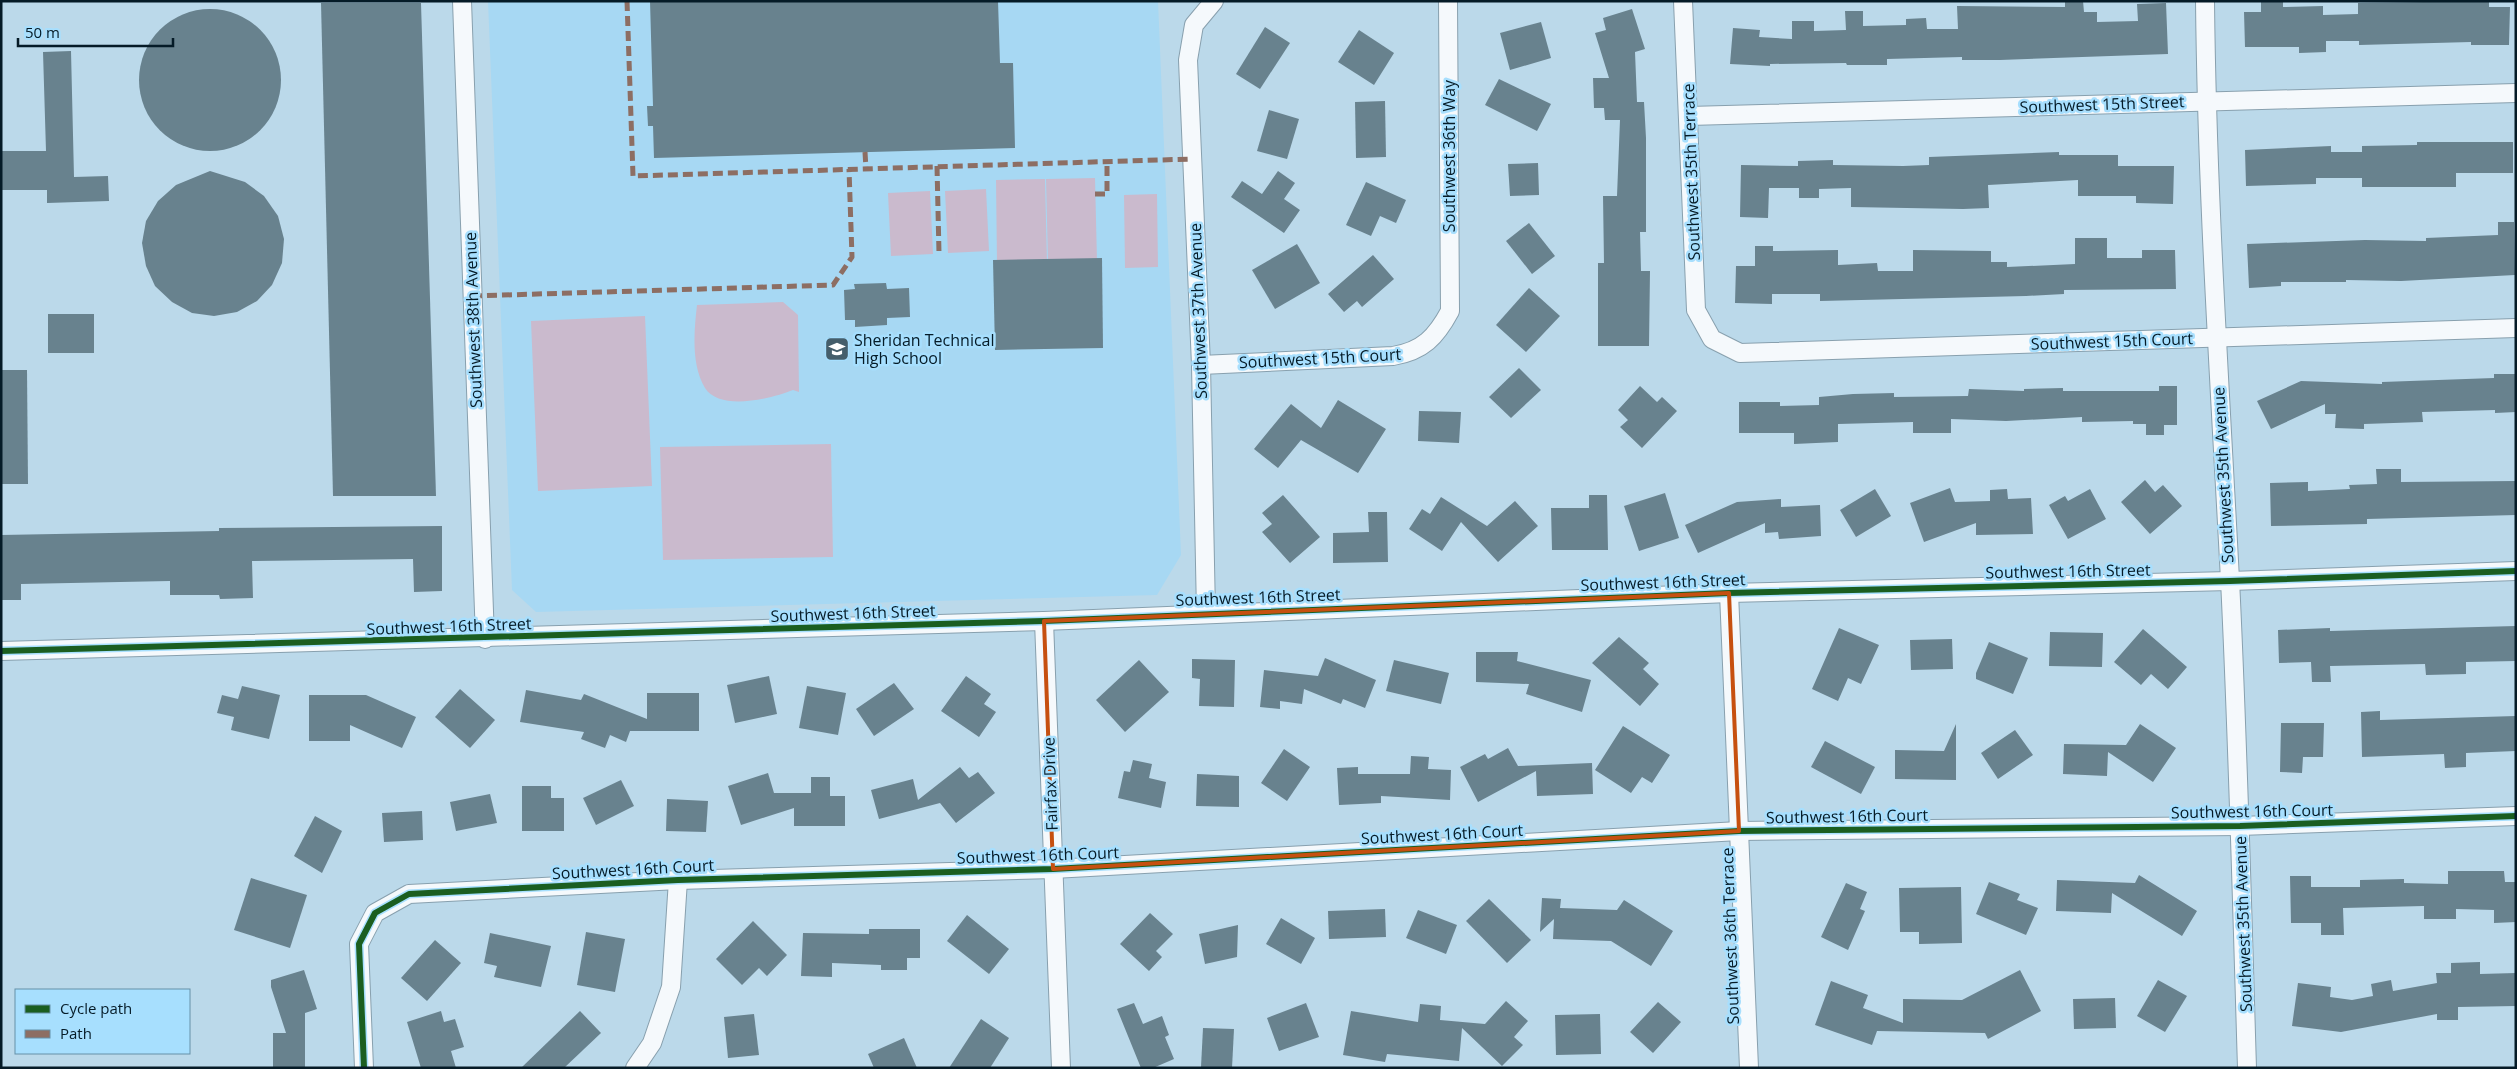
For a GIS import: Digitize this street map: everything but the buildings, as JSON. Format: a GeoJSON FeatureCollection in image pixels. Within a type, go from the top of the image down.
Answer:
{"type":"FeatureCollection","features":[{"type":"Feature","properties":{"kind":"street","name":"Southwest 38th Avenue"},"geometry":{"type":"LineString","coordinates":[[462,1],[485,639]]}},
{"type":"Feature","properties":{"kind":"street","name":"Southwest 36th Way"},"geometry":{"type":"LineString","coordinates":[[1448,1],[1450,311]]}},
{"type":"Feature","properties":{"kind":"street","name":"Southwest 35th Terrace"},"geometry":{"type":"LineString","coordinates":[[1683,1],[1696,310],[1712,339]]}},
{"type":"Feature","properties":{"kind":"street","name":"Southwest 35th Avenue"},"geometry":{"type":"LineString","coordinates":[[2206,1],[2206,102],[2215,337],[2230,581],[2247,1068]]}},
{"type":"Feature","properties":{"kind":"street","name":"Southwest 37th Avenue"},"geometry":{"type":"LineString","coordinates":[[1206,613],[1201,365],[1188,60],[1194,26],[1209,7]]}},
{"type":"Feature","properties":{"kind":"street","name":"Southwest 15th Street"},"geometry":{"type":"LineString","coordinates":[[1689,116],[2516,93]]}},
{"type":"Feature","properties":{"kind":"street","name":"Southwest 15th Court"},"geometry":{"type":"LineString","coordinates":[[1201,365],[1407,354],[1422,346],[1439,331],[1450,311]]}},
{"type":"Feature","properties":{"kind":"street","name":"Southwest 15th Court"},"geometry":{"type":"LineString","coordinates":[[1712,339],[1740,353],[2516,328]]}},
{"type":"Feature","properties":{"kind":"street","name":"Southwest 16th Street"},"geometry":{"type":"LineString","coordinates":[[1,651],[485,639],[1044,620],[1730,593],[2230,581],[2516,571]]}},
{"type":"Feature","properties":{"kind":"street","name":"Southwest 36th Terrace"},"geometry":{"type":"LineString","coordinates":[[1730,593],[1749,1068]]}},
{"type":"Feature","properties":{"kind":"street","name":"Fairfax Drive"},"geometry":{"type":"LineString","coordinates":[[1044,620],[1061,1068]]}},
{"type":"Feature","properties":{"kind":"street","name":"Southwest 16th Court"},"geometry":{"type":"LineString","coordinates":[[364,1068],[360,944],[375,913],[409,894],[678,880],[1054,869],[1739,831],[2240,826],[2516,816]]}},
{"type":"Feature","properties":{"kind":"street"},"geometry":{"type":"LineString","coordinates":[[635,1068],[652,1043],[671,988],[678,880]]}},
{"type":"Feature","properties":{"kind":"highlighted area"},"geometry":{"type":"Polygon","coordinates":[[[1729,593],[1739,831],[1053,869],[1044,621],[1729,593]]]}},
{"type":"Feature","properties":{"kind":"shaded area","name":"Sheridan Technical High School"},"geometry":{"type":"Polygon","coordinates":[[[488,1],[1158,1],[1181,555],[1157,595],[536,612],[512,590],[488,1]]]}},
{"type":"Feature","properties":{"kind":"shaded area"},"geometry":{"type":"Polygon","coordinates":[[[1095,178],[1097,261],[1048,262],[1046,179],[1095,178]]]}},
{"type":"Feature","properties":{"kind":"shaded area"},"geometry":{"type":"Polygon","coordinates":[[[1045,179],[1047,262],[997,263],[996,180],[1045,179]]]}},
{"type":"Feature","properties":{"kind":"shaded area"},"geometry":{"type":"Polygon","coordinates":[[[986,189],[989,251],[948,253],[945,191],[986,189]]]}},
{"type":"Feature","properties":{"kind":"shaded area"},"geometry":{"type":"Polygon","coordinates":[[[930,191],[933,254],[891,256],[888,193],[930,191]]]}},
{"type":"Feature","properties":{"kind":"shaded area"},"geometry":{"type":"Polygon","coordinates":[[[1157,194],[1158,267],[1125,268],[1124,195],[1157,194]]]}},
{"type":"Feature","properties":{"kind":"shaded area"},"geometry":{"type":"Polygon","coordinates":[[[783,302],[798,315],[799,392],[793,390],[747,401],[722,400],[712,395],[705,388],[697,369],[695,337],[697,305],[783,302]]]}},
{"type":"Feature","properties":{"kind":"shaded area"},"geometry":{"type":"Polygon","coordinates":[[[645,316],[652,486],[538,491],[531,321],[645,316]]]}},
{"type":"Feature","properties":{"kind":"shaded area"},"geometry":{"type":"Polygon","coordinates":[[[831,444],[833,557],[663,560],[660,447],[831,444]]]}},
{"type":"Feature","properties":{"kind":"marked path"},"geometry":{"type":"LineString","coordinates":[[627,1],[633,176],[1192,159]]}},
{"type":"Feature","properties":{"kind":"marked path"},"geometry":{"type":"LineString","coordinates":[[865,152],[866,169]]}},
{"type":"Feature","properties":{"kind":"marked path"},"geometry":{"type":"LineString","coordinates":[[1095,194],[1107,194],[1107,161]]}},
{"type":"Feature","properties":{"kind":"marked path"},"geometry":{"type":"LineString","coordinates":[[937,166],[939,253]]}},
{"type":"Feature","properties":{"kind":"marked path"},"geometry":{"type":"LineString","coordinates":[[472,296],[833,285],[852,257],[849,169]]}},
{"type":"Feature","properties":{"kind":"cycle path"},"geometry":{"type":"LineString","coordinates":[[1,651],[1044,621],[1729,593],[2230,581],[2516,571]]}},
{"type":"Feature","properties":{"kind":"cycle path"},"geometry":{"type":"LineString","coordinates":[[364,1068],[359,944],[375,913],[409,894],[678,880],[1053,869],[1739,831],[2240,826],[2516,816]]}},
{"type":"Feature","properties":{"kind":"place","name":"Sheridan Technical High School"},"geometry":{"type":"Point","coordinates":[837,349]}}]}
